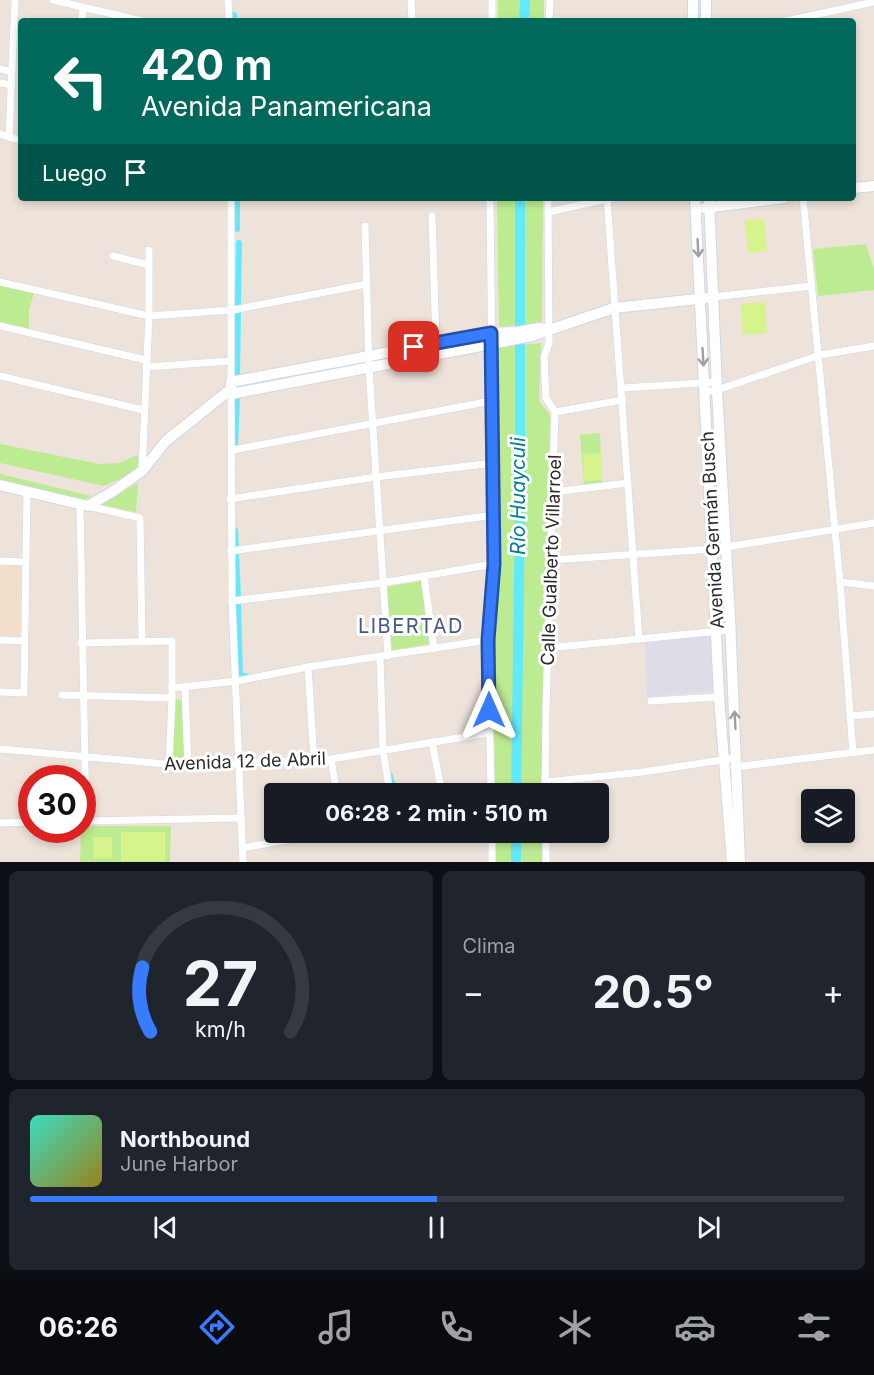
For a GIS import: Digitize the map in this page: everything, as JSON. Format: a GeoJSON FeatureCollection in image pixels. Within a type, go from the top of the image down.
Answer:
{"type":"FeatureCollection","features":[{"type":"Feature","properties":{"kind":"main road"},"geometry":{"type":"LineString","coordinates":[[693,0],[693,18]]}},
{"type":"Feature","properties":{"kind":"main road"},"geometry":{"type":"LineString","coordinates":[[706,0],[706,18]]}},
{"type":"Feature","properties":{"kind":"main road"},"geometry":{"type":"LineString","coordinates":[[856,188],[874,186]]}},
{"type":"Feature","properties":{"kind":"main road"},"geometry":{"type":"LineString","coordinates":[[696,204],[739,201]]}},
{"type":"Feature","properties":{"kind":"main road","name":"Avenida Germán Busch"},"geometry":{"type":"LineString","coordinates":[[709,203],[730,630],[732,862]]}},
{"type":"Feature","properties":{"kind":"main road","name":"Avenida Germán Busch"},"geometry":{"type":"LineString","coordinates":[[696,204],[720,697],[730,763],[740,862]]}},
{"type":"Feature","properties":{"kind":"main road"},"geometry":{"type":"LineString","coordinates":[[0,485],[84,505],[112,492],[142,471],[166,441],[231,388],[436,343],[491,339],[549,330],[614,308],[713,297]]}},
{"type":"Feature","properties":{"kind":"main road"},"geometry":{"type":"LineString","coordinates":[[231,388],[369,368],[491,339]]}},
{"type":"Feature","properties":{"kind":"street"},"geometry":{"type":"LineString","coordinates":[[9,137],[15,0]]}},
{"type":"Feature","properties":{"kind":"street"},"geometry":{"type":"LineString","coordinates":[[53,0],[129,18]]}},
{"type":"Feature","properties":{"kind":"street"},"geometry":{"type":"LineString","coordinates":[[228,0],[229,18]]}},
{"type":"Feature","properties":{"kind":"street"},"geometry":{"type":"LineString","coordinates":[[411,0],[412,18]]}},
{"type":"Feature","properties":{"kind":"street"},"geometry":{"type":"LineString","coordinates":[[492,0],[492,18]]}},
{"type":"Feature","properties":{"kind":"street"},"geometry":{"type":"LineString","coordinates":[[549,18],[550,0]]}},
{"type":"Feature","properties":{"kind":"street"},"geometry":{"type":"LineString","coordinates":[[802,18],[874,3]]}},
{"type":"Feature","properties":{"kind":"street"},"geometry":{"type":"LineString","coordinates":[[82,18],[83,7]]}},
{"type":"Feature","properties":{"kind":"street"},"geometry":{"type":"LineString","coordinates":[[0,69],[12,72]]}},
{"type":"Feature","properties":{"kind":"street"},"geometry":{"type":"LineString","coordinates":[[0,83],[12,86]]}},
{"type":"Feature","properties":{"kind":"street"},"geometry":{"type":"LineString","coordinates":[[0,134],[18,140]]}},
{"type":"Feature","properties":{"kind":"street"},"geometry":{"type":"LineString","coordinates":[[231,201],[233,450],[230,499],[243,862]]}},
{"type":"Feature","properties":{"kind":"street"},"geometry":{"type":"LineString","coordinates":[[490,201],[491,401],[494,463],[494,564],[488,640],[491,783]]}},
{"type":"Feature","properties":{"kind":"street","name":"Calle Gualberto Villarroel"},"geometry":{"type":"LineString","coordinates":[[545,782],[555,412],[546,398],[544,357],[549,343],[548,201]]}},
{"type":"Feature","properties":{"kind":"street"},"geometry":{"type":"LineString","coordinates":[[548,212],[596,201]]}},
{"type":"Feature","properties":{"kind":"street"},"geometry":{"type":"LineString","coordinates":[[609,201],[614,308],[623,400],[639,639]]}},
{"type":"Feature","properties":{"kind":"street"},"geometry":{"type":"LineString","coordinates":[[804,201],[820,355],[853,753]]}},
{"type":"Feature","properties":{"kind":"street"},"geometry":{"type":"LineString","coordinates":[[432,216],[436,343]]}},
{"type":"Feature","properties":{"kind":"street"},"geometry":{"type":"LineString","coordinates":[[365,226],[369,368],[382,583],[383,750],[388,783]]}},
{"type":"Feature","properties":{"kind":"street"},"geometry":{"type":"LineString","coordinates":[[142,471],[149,250]]}},
{"type":"Feature","properties":{"kind":"street"},"geometry":{"type":"LineString","coordinates":[[113,256],[149,265]]}},
{"type":"Feature","properties":{"kind":"street"},"geometry":{"type":"LineString","coordinates":[[0,282],[148,316],[233,310],[367,284]]}},
{"type":"Feature","properties":{"kind":"street"},"geometry":{"type":"LineString","coordinates":[[713,297],[812,286]]}},
{"type":"Feature","properties":{"kind":"street"},"geometry":{"type":"LineString","coordinates":[[0,326],[146,363],[231,361]]}},
{"type":"Feature","properties":{"kind":"street"},"geometry":{"type":"LineString","coordinates":[[622,388],[717,386],[820,355],[874,346]]}},
{"type":"Feature","properties":{"kind":"street"},"geometry":{"type":"LineString","coordinates":[[0,376],[143,410]]}},
{"type":"Feature","properties":{"kind":"street"},"geometry":{"type":"LineString","coordinates":[[555,412],[623,400]]}},
{"type":"Feature","properties":{"kind":"street"},"geometry":{"type":"LineString","coordinates":[[233,450],[491,401]]}},
{"type":"Feature","properties":{"kind":"street"},"geometry":{"type":"LineString","coordinates":[[230,499],[376,477],[494,463]]}},
{"type":"Feature","properties":{"kind":"street"},"geometry":{"type":"LineString","coordinates":[[554,492],[628,483]]}},
{"type":"Feature","properties":{"kind":"street"},"geometry":{"type":"LineString","coordinates":[[0,692],[24,693],[27,491]]}},
{"type":"Feature","properties":{"kind":"street"},"geometry":{"type":"LineString","coordinates":[[84,765],[81,643],[84,505],[140,518],[142,641]]}},
{"type":"Feature","properties":{"kind":"street"},"geometry":{"type":"LineString","coordinates":[[231,551],[494,515]]}},
{"type":"Feature","properties":{"kind":"street"},"geometry":{"type":"LineString","coordinates":[[551,560],[714,549],[874,523]]}},
{"type":"Feature","properties":{"kind":"street"},"geometry":{"type":"LineString","coordinates":[[0,561],[25,562]]}},
{"type":"Feature","properties":{"kind":"street"},"geometry":{"type":"LineString","coordinates":[[232,601],[382,583],[494,564]]}},
{"type":"Feature","properties":{"kind":"street"},"geometry":{"type":"LineString","coordinates":[[424,576],[434,649]]}},
{"type":"Feature","properties":{"kind":"street"},"geometry":{"type":"LineString","coordinates":[[840,582],[874,586]]}},
{"type":"Feature","properties":{"kind":"street"},"geometry":{"type":"LineString","coordinates":[[548,648],[730,630]]}},
{"type":"Feature","properties":{"kind":"street"},"geometry":{"type":"LineString","coordinates":[[0,640],[24,641]]}},
{"type":"Feature","properties":{"kind":"street"},"geometry":{"type":"LineString","coordinates":[[172,688],[237,681],[308,667],[488,640]]}},
{"type":"Feature","properties":{"kind":"street"},"geometry":{"type":"LineString","coordinates":[[81,643],[172,641],[169,766]]}},
{"type":"Feature","properties":{"kind":"street"},"geometry":{"type":"LineString","coordinates":[[308,667],[314,760]]}},
{"type":"Feature","properties":{"kind":"street"},"geometry":{"type":"LineString","coordinates":[[185,688],[188,766]]}},
{"type":"Feature","properties":{"kind":"street"},"geometry":{"type":"LineString","coordinates":[[62,695],[172,698]]}},
{"type":"Feature","properties":{"kind":"street"},"geometry":{"type":"LineString","coordinates":[[651,701],[720,697]]}},
{"type":"Feature","properties":{"kind":"street"},"geometry":{"type":"LineString","coordinates":[[851,716],[874,714]]}},
{"type":"Feature","properties":{"kind":"street","name":"Avenida 12 de Abril"},"geometry":{"type":"LineString","coordinates":[[0,749],[188,766],[331,759],[489,733]]}},
{"type":"Feature","properties":{"kind":"street"},"geometry":{"type":"LineString","coordinates":[[432,742],[440,783]]}},
{"type":"Feature","properties":{"kind":"street"},"geometry":{"type":"LineString","coordinates":[[545,782],[874,750]]}},
{"type":"Feature","properties":{"kind":"street"},"geometry":{"type":"LineString","coordinates":[[331,759],[334,783]]}},
{"type":"Feature","properties":{"kind":"street"},"geometry":{"type":"LineString","coordinates":[[96,820],[242,818]]}},
{"type":"Feature","properties":{"kind":"street"},"geometry":{"type":"LineString","coordinates":[[0,823],[18,822]]}},
{"type":"Feature","properties":{"kind":"street"},"geometry":{"type":"LineString","coordinates":[[242,848],[270,843]]}},
{"type":"Feature","properties":{"kind":"street"},"geometry":{"type":"LineString","coordinates":[[492,843],[492,862]]}},
{"type":"Feature","properties":{"kind":"street"},"geometry":{"type":"LineString","coordinates":[[546,843],[546,862]]}},
{"type":"Feature","properties":{"kind":"shaded area"},"geometry":{"type":"Polygon","coordinates":[[[0,566],[21,567],[19,635],[0,634],[0,566]]]}},
{"type":"Feature","properties":{"kind":"shaded area"},"geometry":{"type":"Polygon","coordinates":[[[712,636],[714,691],[647,697],[645,641],[712,636]]]}},
{"type":"Feature","properties":{"kind":"green space"},"geometry":{"type":"Polygon","coordinates":[[[498,0],[544,0],[544,18],[498,18],[498,0]]]}},
{"type":"Feature","properties":{"kind":"green space"},"geometry":{"type":"Polygon","coordinates":[[[497,201],[543,201],[542,322],[499,327],[497,201]]]}},
{"type":"Feature","properties":{"kind":"green space"},"geometry":{"type":"Polygon","coordinates":[[[764,219],[767,251],[748,253],[745,220],[764,219]]]}},
{"type":"Feature","properties":{"kind":"green space"},"geometry":{"type":"Polygon","coordinates":[[[866,244],[874,269],[874,290],[818,296],[813,249],[866,244]]]}},
{"type":"Feature","properties":{"kind":"green space"},"geometry":{"type":"Polygon","coordinates":[[[0,285],[34,293],[29,310],[29,329],[0,322],[0,285]]]}},
{"type":"Feature","properties":{"kind":"green space"},"geometry":{"type":"Polygon","coordinates":[[[765,302],[767,333],[743,335],[741,304],[765,302]]]}},
{"type":"Feature","properties":{"kind":"green space"},"geometry":{"type":"Polygon","coordinates":[[[541,343],[539,401],[550,415],[542,783],[495,783],[493,640],[498,564],[498,348],[541,343]]]}},
{"type":"Feature","properties":{"kind":"green space"},"geometry":{"type":"Polygon","coordinates":[[[600,433],[602,483],[584,484],[580,435],[600,433]]]}},
{"type":"Feature","properties":{"kind":"green space"},"geometry":{"type":"Polygon","coordinates":[[[0,444],[99,464],[119,463],[138,455],[137,471],[104,486],[0,463],[0,444]]]}},
{"type":"Feature","properties":{"kind":"green space"},"geometry":{"type":"Polygon","coordinates":[[[601,453],[602,480],[584,481],[583,454],[601,453]]]}},
{"type":"Feature","properties":{"kind":"green space"},"geometry":{"type":"Polygon","coordinates":[[[0,474],[91,496],[85,500],[0,480],[0,474]]]}},
{"type":"Feature","properties":{"kind":"green space"},"geometry":{"type":"Polygon","coordinates":[[[138,483],[136,512],[102,505],[103,502],[138,483]]]}},
{"type":"Feature","properties":{"kind":"green space"},"geometry":{"type":"Polygon","coordinates":[[[421,581],[429,644],[392,650],[386,587],[421,581]]]}},
{"type":"Feature","properties":{"kind":"green space"},"geometry":{"type":"Polygon","coordinates":[[[176,699],[183,701],[184,760],[173,761],[172,759],[176,699]]]}},
{"type":"Feature","properties":{"kind":"green space"},"geometry":{"type":"Polygon","coordinates":[[[96,826],[171,826],[170,862],[80,862],[81,843],[96,843],[96,826]]]}},
{"type":"Feature","properties":{"kind":"green space"},"geometry":{"type":"Polygon","coordinates":[[[121,832],[165,832],[165,861],[121,861],[121,832]]]}},
{"type":"Feature","properties":{"kind":"green space"},"geometry":{"type":"Polygon","coordinates":[[[96,837],[112,837],[112,858],[94,858],[93,843],[96,843],[96,837]]]}},
{"type":"Feature","properties":{"kind":"green space"},"geometry":{"type":"Polygon","coordinates":[[[496,843],[542,843],[542,862],[496,862],[496,843]]]}},
{"type":"Feature","properties":{"kind":"waterway","name":"Río Huayculi"},"geometry":{"type":"LineString","coordinates":[[524,18],[525,0]]}},
{"type":"Feature","properties":{"kind":"waterway"},"geometry":{"type":"LineString","coordinates":[[237,201],[237,229]]}},
{"type":"Feature","properties":{"kind":"waterway","name":"Río Huayculi"},"geometry":{"type":"LineString","coordinates":[[516,783],[520,515],[520,201]]}},
{"type":"Feature","properties":{"kind":"waterway"},"geometry":{"type":"LineString","coordinates":[[238,304],[239,243]]}},
{"type":"Feature","properties":{"kind":"waterway"},"geometry":{"type":"LineString","coordinates":[[237,375],[238,314]]}},
{"type":"Feature","properties":{"kind":"waterway"},"geometry":{"type":"LineString","coordinates":[[235,446],[237,399]]}},
{"type":"Feature","properties":{"kind":"waterway"},"geometry":{"type":"LineString","coordinates":[[235,530],[236,547]]}},
{"type":"Feature","properties":{"kind":"waterway"},"geometry":{"type":"LineString","coordinates":[[236,553],[238,597]]}},
{"type":"Feature","properties":{"kind":"waterway"},"geometry":{"type":"LineString","coordinates":[[238,603],[240,677],[246,676]]}},
{"type":"Feature","properties":{"kind":"waterway"},"geometry":{"type":"LineString","coordinates":[[390,776],[392,783]]}},
{"type":"Feature","properties":{"kind":"waterway","name":"Río Huayculi"},"geometry":{"type":"LineString","coordinates":[[516,843],[516,862]]}},
{"type":"Feature","properties":{"kind":"district","name":"LIBERTAD"},"geometry":{"type":"Point","coordinates":[411,626]}},
{"type":"Feature","properties":{"kind":"route"},"geometry":{"type":"LineString","coordinates":[[414,347],[491,333],[494,564],[488,640],[489,710]]}}]}
